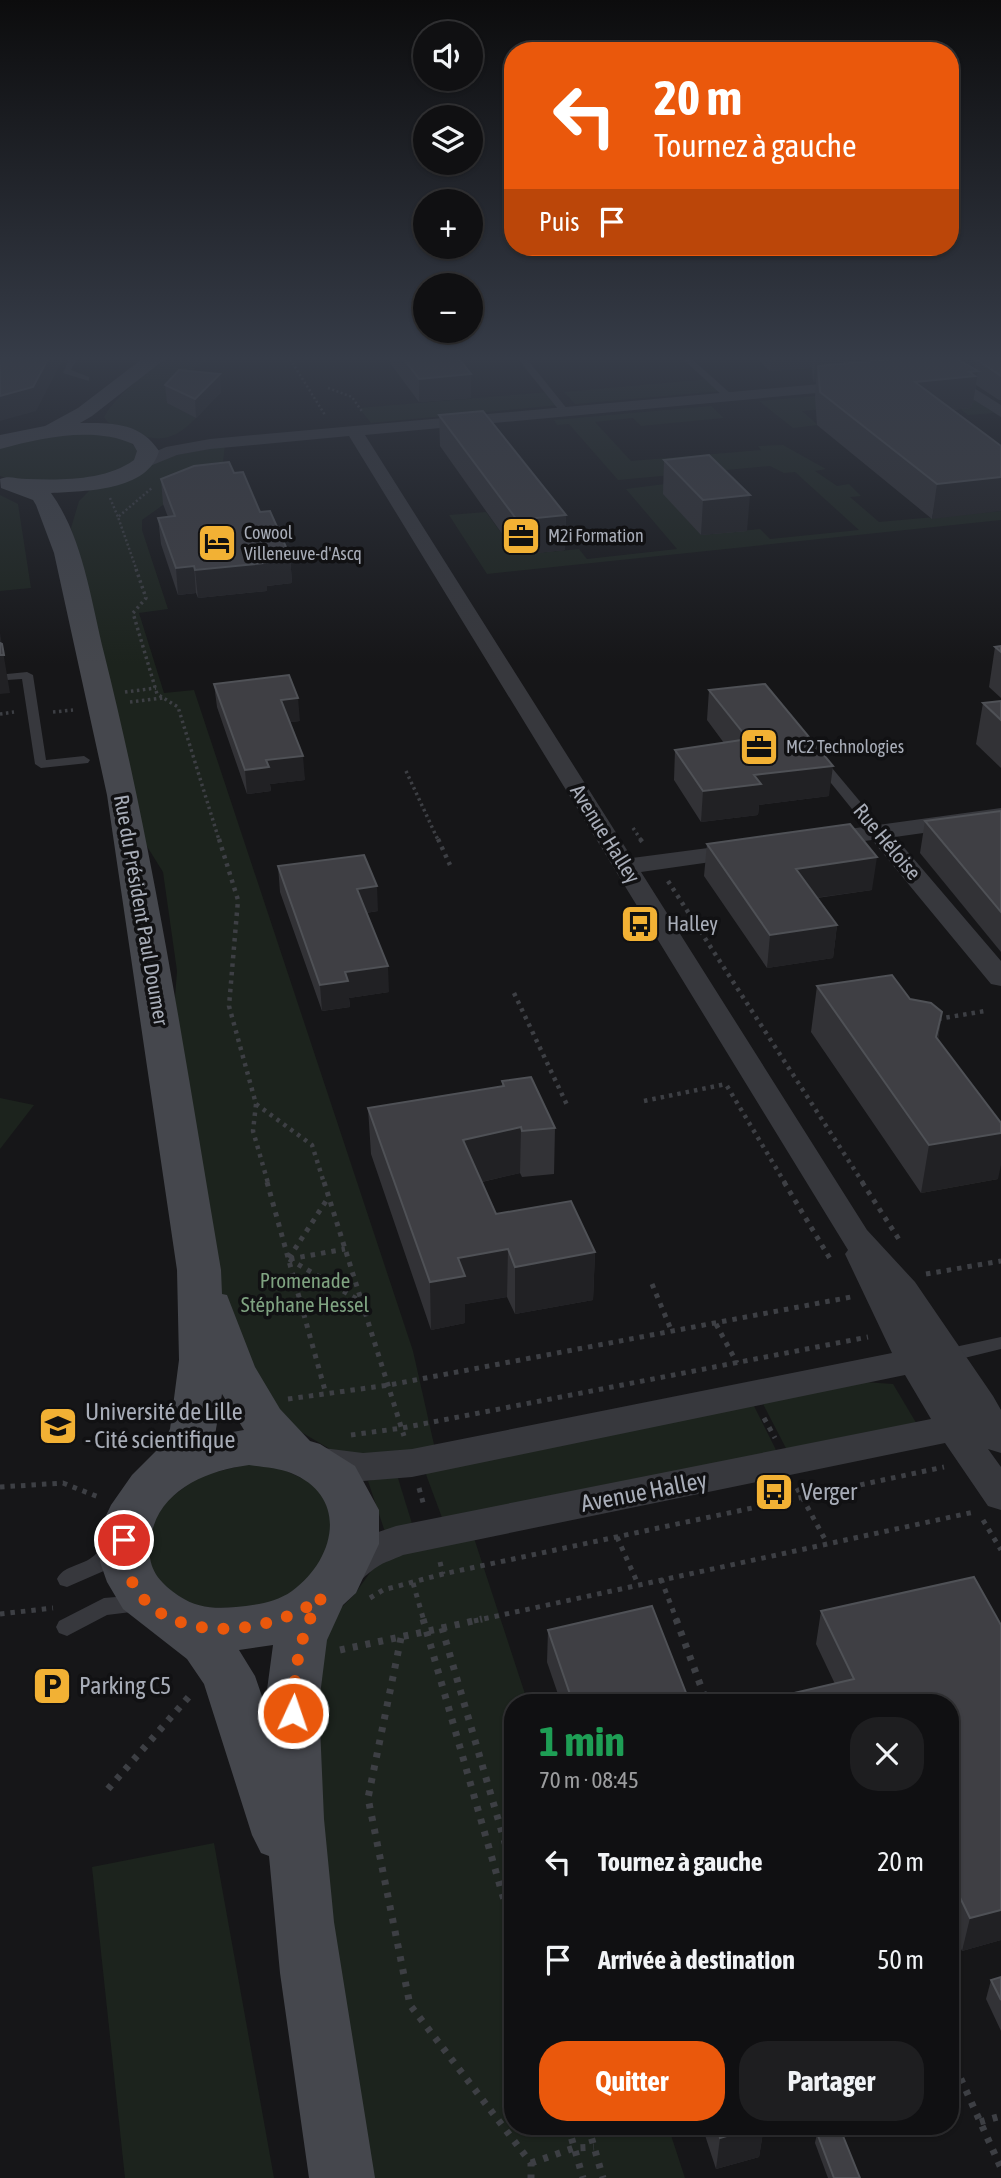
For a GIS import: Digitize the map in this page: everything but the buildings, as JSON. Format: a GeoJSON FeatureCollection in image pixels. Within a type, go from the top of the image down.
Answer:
{"type":"FeatureCollection","features":[{"type":"Feature","properties":{"kind":"main road"},"geometry":{"type":"LineString","coordinates":[[5,482],[52,487],[99,482],[123,474],[140,465],[143,461]]}},
{"type":"Feature","properties":{"kind":"main road","name":"Rue du Président Paul Doumer"},"geometry":{"type":"LineString","coordinates":[[5,482],[34,491],[44,499],[66,553],[122,795],[199,1270],[201,1318],[196,1416],[186,1448],[164,1476]]}},
{"type":"Feature","properties":{"kind":"main road","name":"Rue du Président Paul Doumer"},"geometry":{"type":"LineString","coordinates":[[66,553],[69,505],[80,491],[99,482]]}},
{"type":"Feature","properties":{"kind":"main road","name":"Rue du Président Paul Doumer"},"geometry":{"type":"LineString","coordinates":[[199,1270],[237,1381],[269,1431],[316,1449]]}},
{"type":"Feature","properties":{"kind":"main road"},"geometry":{"type":"LineString","coordinates":[[303,1915],[272,1802],[228,1676],[206,1644],[134,1586],[125,1563],[124,1540],[114,1513],[144,1495],[164,1476],[190,1461],[219,1451],[316,1449],[340,1483],[356,1516],[354,1551],[342,1592],[312,1611],[301,1640],[293,1691],[294,1796],[303,1915],[342,2178]]}},
{"type":"Feature","properties":{"kind":"main road"},"geometry":{"type":"LineString","coordinates":[[163,1612],[219,1630],[251,1628],[297,1614],[342,1592]]}},
{"type":"Feature","properties":{"kind":"street"},"geometry":{"type":"LineString","coordinates":[[140,465],[150,461]]}},
{"type":"Feature","properties":{"kind":"street","name":"Avenue Halley"},"geometry":{"type":"LineString","coordinates":[[372,461],[855,1238],[903,1290],[940,1362],[985,1423],[989,1504]]}},
{"type":"Feature","properties":{"kind":"street"},"geometry":{"type":"LineString","coordinates":[[799,842],[1001,814]]}},
{"type":"Feature","properties":{"kind":"street","name":"Rue Héloise"},"geometry":{"type":"LineString","coordinates":[[878,832],[1001,978]]}},
{"type":"Feature","properties":{"kind":"street"},"geometry":{"type":"LineString","coordinates":[[625,867],[773,846]]}},
{"type":"Feature","properties":{"kind":"street"},"geometry":{"type":"LineString","coordinates":[[316,1449],[363,1467],[412,1464],[940,1362]]}},
{"type":"Feature","properties":{"kind":"street","name":"Avenue Halley"},"geometry":{"type":"LineString","coordinates":[[342,1592],[363,1556],[396,1541],[985,1423]]}},
{"type":"Feature","properties":{"kind":"lane"},"geometry":{"type":"LineString","coordinates":[[8,677],[27,675],[41,764],[84,760]]}},
{"type":"Feature","properties":{"kind":"lane","name":"Rue Héloise"},"geometry":{"type":"LineString","coordinates":[[808,748],[878,832]]}},
{"type":"Feature","properties":{"kind":"lane"},"geometry":{"type":"LineString","coordinates":[[940,1362],[1001,1343]]}},
{"type":"Feature","properties":{"kind":"lane"},"geometry":{"type":"LineString","coordinates":[[67,1579],[99,1564],[118,1542],[114,1513]]}},
{"type":"Feature","properties":{"kind":"lane"},"geometry":{"type":"LineString","coordinates":[[67,1627],[103,1607],[129,1603],[163,1612]]}},
{"type":"Feature","properties":{"kind":"path"},"geometry":{"type":"LineString","coordinates":[[156,483],[118,517],[146,598],[132,613],[157,694],[178,707],[237,900],[229,1006],[256,1104],[253,1131],[326,1394]]}},
{"type":"Feature","properties":{"kind":"path"},"geometry":{"type":"LineString","coordinates":[[406,771],[450,865]]}},
{"type":"Feature","properties":{"kind":"path"},"geometry":{"type":"LineString","coordinates":[[514,993],[568,1107]]}},
{"type":"Feature","properties":{"kind":"path"},"geometry":{"type":"LineString","coordinates":[[929,1020],[985,1010]]}},
{"type":"Feature","properties":{"kind":"path"},"geometry":{"type":"LineString","coordinates":[[644,1101],[726,1084]]}},
{"type":"Feature","properties":{"kind":"path"},"geometry":{"type":"LineString","coordinates":[[256,1104],[312,1145],[389,1385]]}},
{"type":"Feature","properties":{"kind":"path"},"geometry":{"type":"LineString","coordinates":[[289,1259],[329,1197]]}},
{"type":"Feature","properties":{"kind":"path"},"geometry":{"type":"LineString","coordinates":[[289,1259],[345,1249]]}},
{"type":"Feature","properties":{"kind":"path"},"geometry":{"type":"LineString","coordinates":[[289,1259],[363,1303]]}},
{"type":"Feature","properties":{"kind":"path"},"geometry":{"type":"LineString","coordinates":[[921,1275],[1001,1261]]}},
{"type":"Feature","properties":{"kind":"path"},"geometry":{"type":"LineString","coordinates":[[652,1284],[672,1332]]}},
{"type":"Feature","properties":{"kind":"path"},"geometry":{"type":"LineString","coordinates":[[277,1400],[389,1385],[852,1296]]}},
{"type":"Feature","properties":{"kind":"path"},"geometry":{"type":"LineString","coordinates":[[316,1449],[355,1435],[874,1336]]}},
{"type":"Feature","properties":{"kind":"path","name":"Avenue Halley"},"geometry":{"type":"LineString","coordinates":[[342,1592],[383,1590],[443,1574],[948,1466]]}},
{"type":"Feature","properties":{"kind":"path"},"geometry":{"type":"LineString","coordinates":[[0,1487],[63,1483],[114,1513]]}},
{"type":"Feature","properties":{"kind":"path"},"geometry":{"type":"LineString","coordinates":[[326,1653],[989,1504]]}},
{"type":"Feature","properties":{"kind":"path"},"geometry":{"type":"LineString","coordinates":[[617,1537],[638,1584]]}},
{"type":"Feature","properties":{"kind":"path"},"geometry":{"type":"LineString","coordinates":[[661,1579],[704,1694]]}},
{"type":"Feature","properties":{"kind":"path"},"geometry":{"type":"LineString","coordinates":[[413,1583],[504,1900]]}},
{"type":"Feature","properties":{"kind":"path"},"geometry":{"type":"LineString","coordinates":[[0,1614],[32,1612],[63,1605]]}},
{"type":"Feature","properties":{"kind":"path"},"geometry":{"type":"LineString","coordinates":[[442,1628],[504,1839]]}},
{"type":"Feature","properties":{"kind":"path"},"geometry":{"type":"LineString","coordinates":[[401,1638],[368,1798],[410,2005],[504,2128]]}},
{"type":"Feature","properties":{"kind":"path"},"geometry":{"type":"LineString","coordinates":[[108,1789],[198,1686]]}},
{"type":"Feature","properties":{"kind":"path"},"geometry":{"type":"LineString","coordinates":[[959,2075],[1001,2168]]}},
{"type":"Feature","properties":{"kind":"path"},"geometry":{"type":"LineString","coordinates":[[980,2122],[1001,2116]]}},
{"type":"Feature","properties":{"kind":"path"},"geometry":{"type":"LineString","coordinates":[[510,2135],[531,2163],[531,2178]]}},
{"type":"Feature","properties":{"kind":"path"},"geometry":{"type":"LineString","coordinates":[[570,2135],[583,2178]]}},
{"type":"Feature","properties":{"kind":"path"},"geometry":{"type":"LineString","coordinates":[[591,2135],[603,2178]]}},
{"type":"Feature","properties":{"kind":"path"},"geometry":{"type":"LineString","coordinates":[[531,2163],[574,2148],[594,2147]]}},
{"type":"Feature","properties":{"kind":"green space"},"geometry":{"type":"Polygon","coordinates":[[[0,461],[133,461],[109,474],[76,480],[9,479],[0,476],[0,461]]]}},
{"type":"Feature","properties":{"kind":"green space","name":"Promenade Stéphane Hessel"},"geometry":{"type":"Polygon","coordinates":[[[157,461],[223,461],[142,520],[142,530],[168,609],[139,613],[164,693],[194,690],[413,1351],[435,1449],[383,1458],[335,1452],[267,1412],[225,1317],[174,1011],[177,971],[163,872],[143,840],[71,528],[79,501],[90,490],[157,461]]]}},
{"type":"Feature","properties":{"kind":"green space"},"geometry":{"type":"Polygon","coordinates":[[[601,461],[811,461],[826,469],[815,471],[837,486],[849,484],[861,496],[850,497],[879,522],[1001,511],[1001,520],[487,574],[449,515],[486,512],[517,555],[579,549],[587,559],[677,549],[626,489],[665,484],[701,535],[760,529],[770,539],[859,530],[795,472],[784,473],[770,466],[618,480],[601,461]]]}},
{"type":"Feature","properties":{"kind":"green space"},"geometry":{"type":"Polygon","coordinates":[[[971,461],[990,461],[1001,469],[1001,510],[981,494],[958,496],[952,492],[988,488],[982,481],[991,480],[971,461]]]}},
{"type":"Feature","properties":{"kind":"green space"},"geometry":{"type":"Polygon","coordinates":[[[0,495],[18,504],[31,588],[0,591],[0,495]]]}},
{"type":"Feature","properties":{"kind":"green space"},"geometry":{"type":"Polygon","coordinates":[[[0,1098],[34,1105],[0,1149],[0,1098]]]}},
{"type":"Feature","properties":{"kind":"green space"},"geometry":{"type":"Polygon","coordinates":[[[865,1382],[893,1384],[918,1426],[789,1454],[762,1402],[865,1382]]]}},
{"type":"Feature","properties":{"kind":"green space"},"geometry":{"type":"Polygon","coordinates":[[[753,1404],[779,1456],[444,1523],[424,1469],[753,1404]]]}},
{"type":"Feature","properties":{"kind":"green space"},"geometry":{"type":"Polygon","coordinates":[[[249,1464],[282,1469],[310,1482],[321,1492],[334,1516],[328,1558],[294,1593],[261,1607],[205,1608],[189,1603],[162,1585],[154,1573],[148,1560],[148,1533],[160,1506],[199,1476],[249,1464]]]}},
{"type":"Feature","properties":{"kind":"green space"},"geometry":{"type":"Polygon","coordinates":[[[397,1475],[414,1530],[386,1535],[368,1481],[397,1475]]]}},
{"type":"Feature","properties":{"kind":"green space"},"geometry":{"type":"Polygon","coordinates":[[[474,1538],[525,1694],[504,1694],[504,2135],[671,2135],[685,2178],[370,2178],[307,1751],[321,1628],[354,1595],[379,1560],[474,1538]]]}},
{"type":"Feature","properties":{"kind":"green space"},"geometry":{"type":"Polygon","coordinates":[[[214,1843],[274,2178],[125,2178],[92,1867],[214,1843]]]}},
{"type":"Feature","properties":{"kind":"place","name":"M2i Formation"},"geometry":{"type":"Point","coordinates":[521,536]}},
{"type":"Feature","properties":{"kind":"place","name":"Cowool Villeneuve-d'Ascq"},"geometry":{"type":"Point","coordinates":[217,543]}},
{"type":"Feature","properties":{"kind":"place","name":"MC2 Technologies"},"geometry":{"type":"Point","coordinates":[759,747]}},
{"type":"Feature","properties":{"kind":"place","name":"Halley"},"geometry":{"type":"Point","coordinates":[640,924]}},
{"type":"Feature","properties":{"kind":"place","name":"Université de Lille ‐ Cité scientifique"},"geometry":{"type":"Point","coordinates":[58,1426]}},
{"type":"Feature","properties":{"kind":"place","name":"Verger"},"geometry":{"type":"Point","coordinates":[774,1492]}},
{"type":"Feature","properties":{"kind":"place","name":"Parking C5"},"geometry":{"type":"Point","coordinates":[52,1686]}},
{"type":"Feature","properties":{"kind":"route"},"geometry":{"type":"LineString","coordinates":[[124,1540],[125,1563],[134,1586],[151,1605],[188,1624],[219,1630],[267,1625],[297,1614],[322,1597],[312,1611],[301,1640],[293,1691],[293,1713]]}}]}
